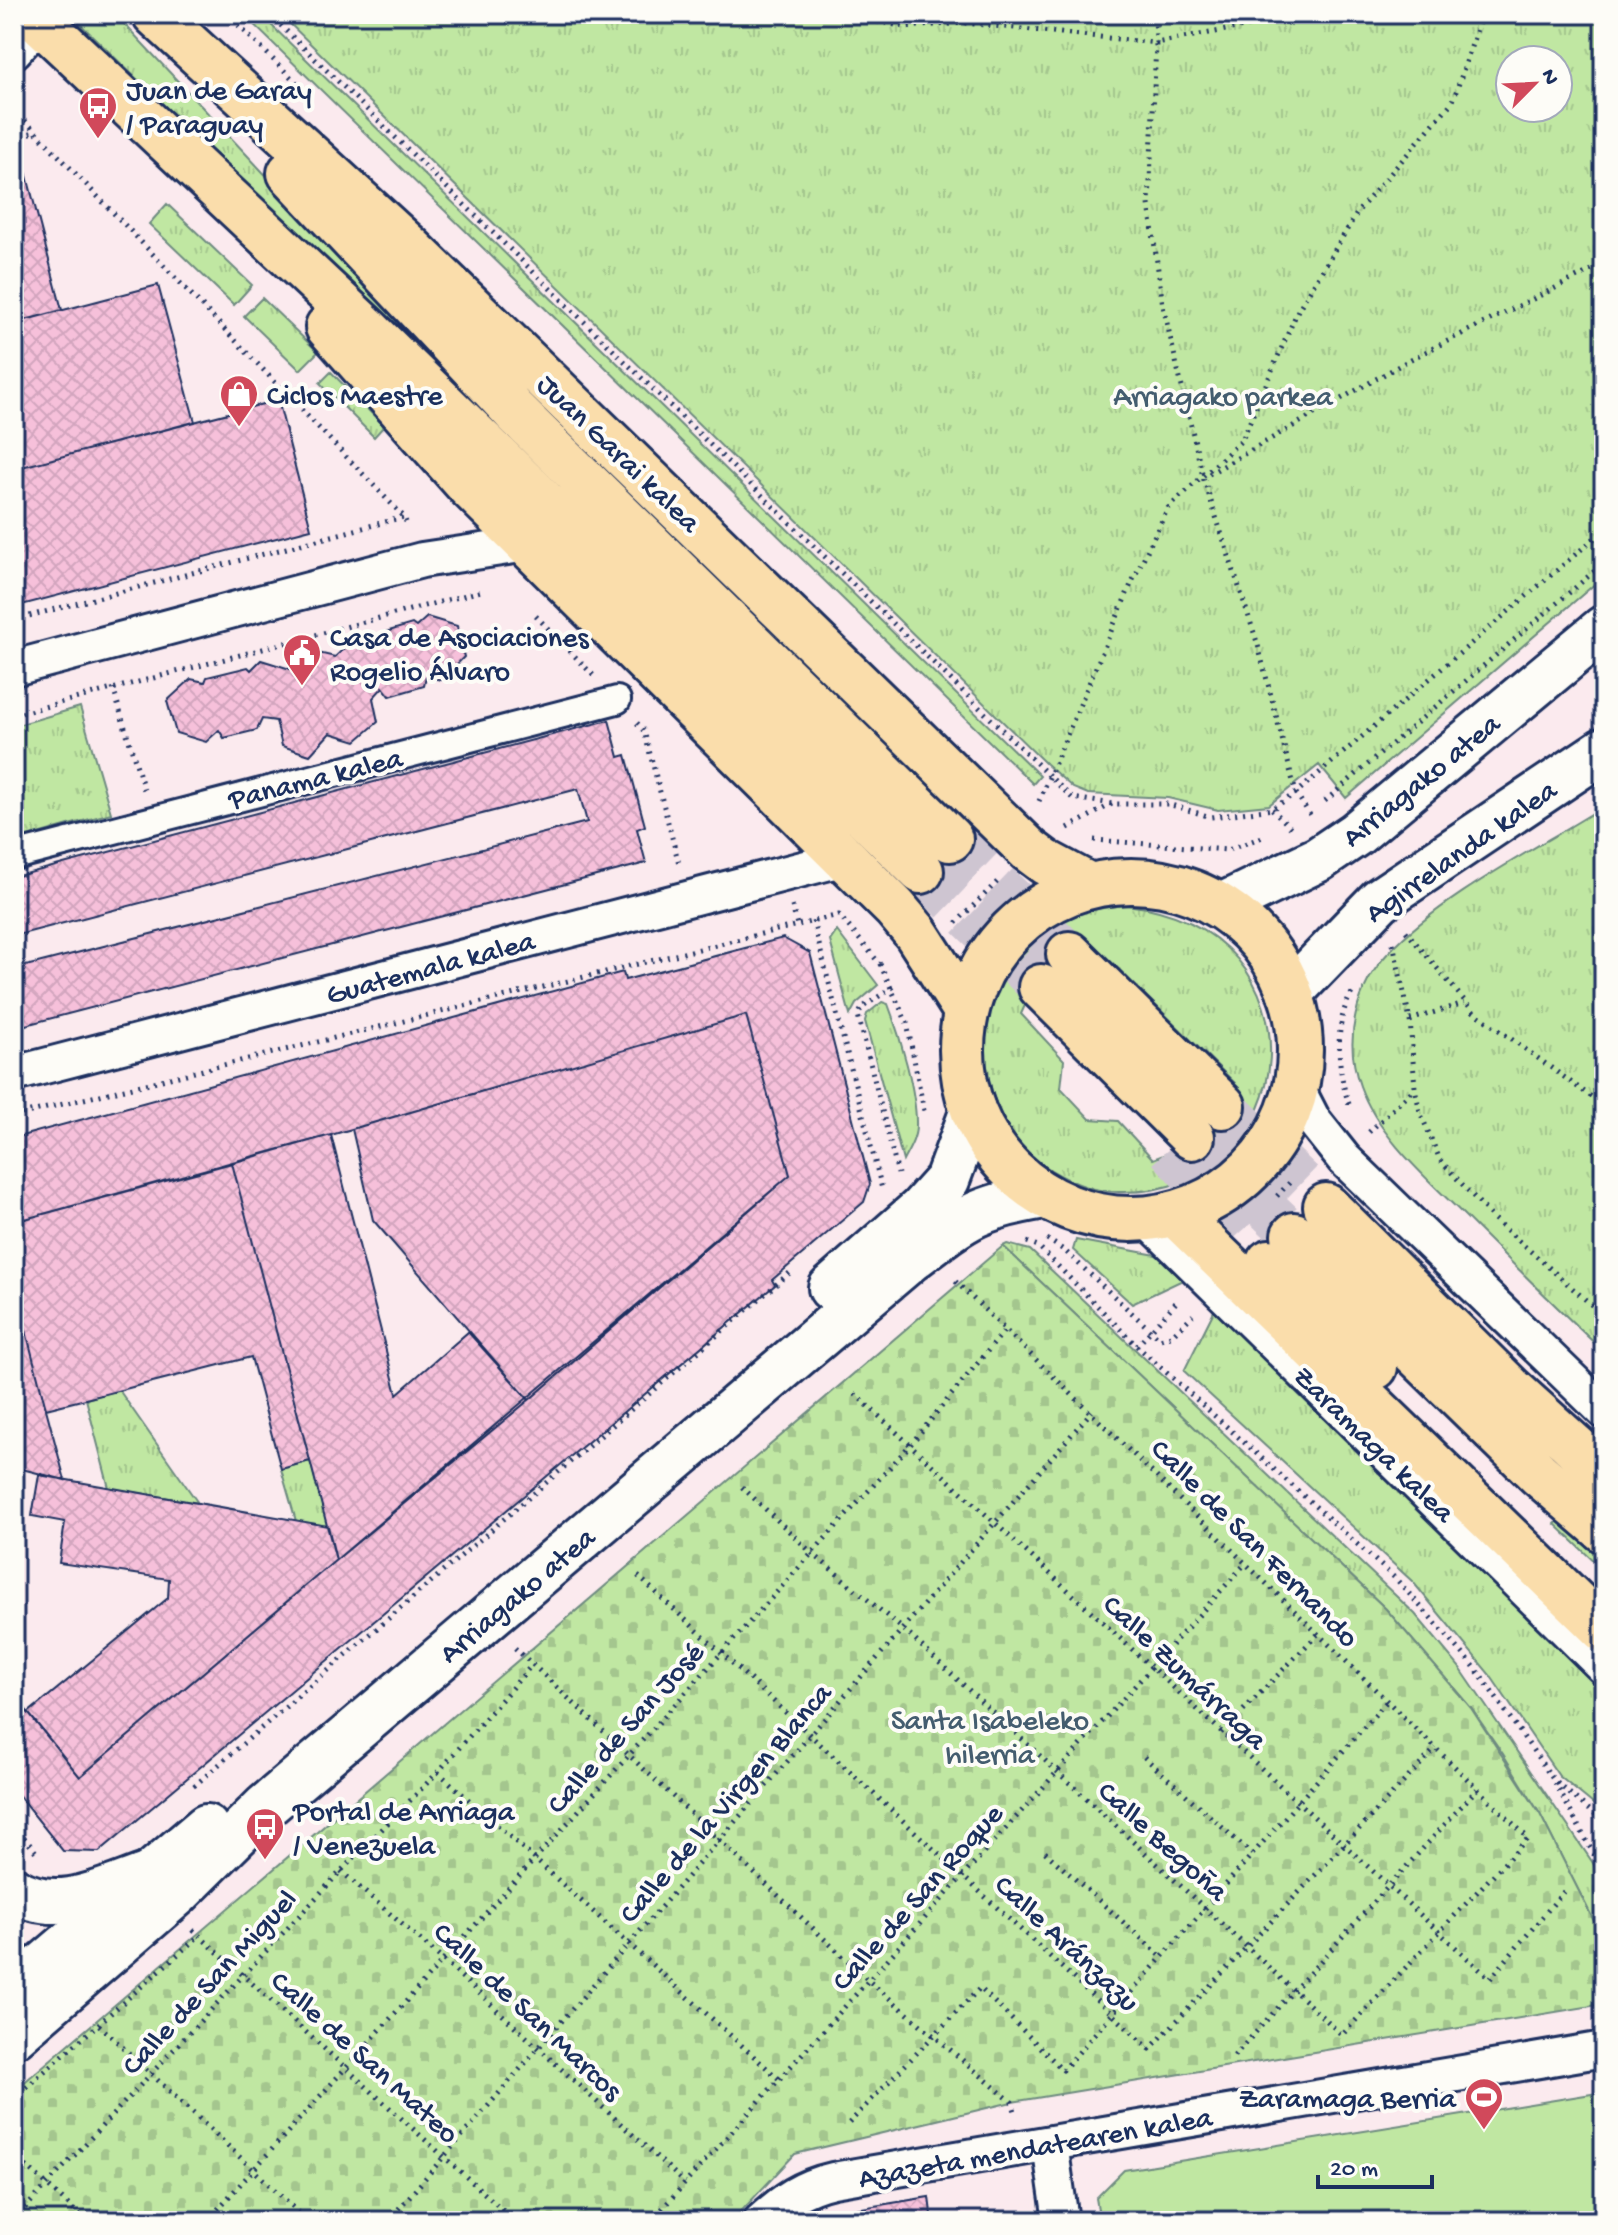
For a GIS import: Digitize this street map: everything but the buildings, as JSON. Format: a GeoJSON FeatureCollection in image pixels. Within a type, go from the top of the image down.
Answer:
{"type":"FeatureCollection","features":[{"type":"Feature","properties":{"kind":"main road","name":"Juan Garai kalea"},"geometry":{"type":"LineString","coordinates":[[145,14],[514,411],[950,839]]}},
{"type":"Feature","properties":{"kind":"main road","name":"Juan Garai kalea"},"geometry":{"type":"LineString","coordinates":[[155,14],[409,247],[1029,850],[1088,885]]}},
{"type":"Feature","properties":{"kind":"main road"},"geometry":{"type":"LineString","coordinates":[[29,29],[155,133],[365,327],[921,871]]}},
{"type":"Feature","properties":{"kind":"main road"},"geometry":{"type":"LineString","coordinates":[[155,133],[468,485],[845,858],[916,933],[966,1011]]}},
{"type":"Feature","properties":{"kind":"main road","name":"Arriagako atea"},"geometry":{"type":"LineString","coordinates":[[1221,906],[1328,853],[1604,628]]}},
{"type":"Feature","properties":{"kind":"main road","name":"Agirrelanda kalea"},"geometry":{"type":"LineString","coordinates":[[1290,993],[1384,925],[1604,750]]}},
{"type":"Feature","properties":{"kind":"main road"},"geometry":{"type":"LineString","coordinates":[[1133,880],[1179,886],[1221,906],[1263,943],[1290,993],[1300,1055],[1296,1087],[1280,1130],[1253,1167],[1218,1196],[1161,1216],[1094,1215],[1039,1223],[973,1110],[961,1051],[966,1011],[982,968],[1009,931],[1046,902],[1088,885],[1133,880]]}},
{"type":"Feature","properties":{"kind":"main road"},"geometry":{"type":"LineString","coordinates":[[1069,954],[1223,1106]]}},
{"type":"Feature","properties":{"kind":"main road"},"geometry":{"type":"LineString","coordinates":[[1055,1000],[1102,1048],[1137,1108],[1180,1143]]}},
{"type":"Feature","properties":{"kind":"main road","name":"Arriagako atea"},"geometry":{"type":"LineString","coordinates":[[14,1990],[921,1209],[947,1180],[973,1110]]}},
{"type":"Feature","properties":{"kind":"main road","name":"Arriagako atea"},"geometry":{"type":"LineString","coordinates":[[14,2035],[178,1893],[266,1806],[911,1259],[973,1213],[1005,1202],[1039,1223]]}},
{"type":"Feature","properties":{"kind":"main road"},"geometry":{"type":"LineString","coordinates":[[1326,1206],[1510,1388],[1604,1473]]}},
{"type":"Feature","properties":{"kind":"main road","name":"Zaramaga kalea"},"geometry":{"type":"LineString","coordinates":[[1161,1216],[1604,1630]]}},
{"type":"Feature","properties":{"kind":"main road","name":"Zaramaga kalea"},"geometry":{"type":"LineString","coordinates":[[1604,1530],[1282,1248],[1604,1595]]}},
{"type":"Feature","properties":{"kind":"main road"},"geometry":{"type":"LineString","coordinates":[[14,1890],[28,1898],[72,1902],[151,1874]]}},
{"type":"Feature","properties":{"kind":"street"},"geometry":{"type":"LineString","coordinates":[[14,668],[422,560],[528,544]]}},
{"type":"Feature","properties":{"kind":"street","name":"Panama kalea"},"geometry":{"type":"LineString","coordinates":[[14,856],[617,700]]}},
{"type":"Feature","properties":{"kind":"street","name":"Guatemala kalea"},"geometry":{"type":"LineString","coordinates":[[14,1074],[845,858]]}},
{"type":"Feature","properties":{"kind":"street"},"geometry":{"type":"LineString","coordinates":[[1296,1087],[1313,1120],[1344,1159],[1604,1411]]}},
{"type":"Feature","properties":{"kind":"street","name":"Zaramaga kalea"},"geometry":{"type":"LineString","coordinates":[[1161,1216],[1604,1667]]}},
{"type":"Feature","properties":{"kind":"street","name":"Azazeta mendatearen kalea"},"geometry":{"type":"LineString","coordinates":[[761,2221],[787,2197],[807,2186],[1604,2049]]}},
{"type":"Feature","properties":{"kind":"street"},"geometry":{"type":"LineString","coordinates":[[1050,2144],[1061,2221]]}},
{"type":"Feature","properties":{"kind":"path"},"geometry":{"type":"LineString","coordinates":[[227,14],[318,103]]}},
{"type":"Feature","properties":{"kind":"path"},"geometry":{"type":"LineString","coordinates":[[269,14],[1072,798],[1113,804],[1168,804],[1211,817],[1272,809],[1296,793],[1604,530]]}},
{"type":"Feature","properties":{"kind":"path"},"geometry":{"type":"LineString","coordinates":[[838,14],[905,27],[966,23],[1156,43],[1312,14]]}},
{"type":"Feature","properties":{"kind":"path"},"geometry":{"type":"LineString","coordinates":[[1155,14],[1149,204],[1163,306],[1203,477],[1258,645],[1296,793],[1328,853]]}},
{"type":"Feature","properties":{"kind":"path"},"geometry":{"type":"LineString","coordinates":[[1203,477],[1242,440],[1298,310],[1359,210],[1453,101],[1482,14]]}},
{"type":"Feature","properties":{"kind":"path"},"geometry":{"type":"LineString","coordinates":[[14,109],[404,517],[439,603]]}},
{"type":"Feature","properties":{"kind":"path"},"geometry":{"type":"LineString","coordinates":[[14,137],[35,132]]}},
{"type":"Feature","properties":{"kind":"path"},"geometry":{"type":"LineString","coordinates":[[1203,477],[1411,359],[1604,264]]}},
{"type":"Feature","properties":{"kind":"path"},"geometry":{"type":"LineString","coordinates":[[14,620],[404,517]]}},
{"type":"Feature","properties":{"kind":"path"},"geometry":{"type":"LineString","coordinates":[[1083,839],[1228,850],[1289,826],[1309,814],[1604,563]]}},
{"type":"Feature","properties":{"kind":"path"},"geometry":{"type":"LineString","coordinates":[[14,715],[492,588]]}},
{"type":"Feature","properties":{"kind":"path"},"geometry":{"type":"LineString","coordinates":[[113,688],[153,819]]}},
{"type":"Feature","properties":{"kind":"path"},"geometry":{"type":"LineString","coordinates":[[1025,797],[1037,808]]}},
{"type":"Feature","properties":{"kind":"path"},"geometry":{"type":"LineString","coordinates":[[1272,809],[1289,826],[1328,853]]}},
{"type":"Feature","properties":{"kind":"path"},"geometry":{"type":"LineString","coordinates":[[1057,821],[1075,833]]}},
{"type":"Feature","properties":{"kind":"path"},"geometry":{"type":"LineString","coordinates":[[813,921],[882,1192],[907,1167]]}},
{"type":"Feature","properties":{"kind":"path"},"geometry":{"type":"LineString","coordinates":[[1384,925],[1464,1003],[1603,1104]]}},
{"type":"Feature","properties":{"kind":"path"},"geometry":{"type":"LineString","coordinates":[[1384,925],[1410,1020],[1410,1057],[1420,1112],[1440,1160],[1494,1219],[1604,1316]]}},
{"type":"Feature","properties":{"kind":"path"},"geometry":{"type":"LineString","coordinates":[[880,964],[907,1023],[919,1067],[926,1113],[924,1126]]}},
{"type":"Feature","properties":{"kind":"path"},"geometry":{"type":"LineString","coordinates":[[1351,1108],[1339,1054],[1343,1005],[1360,983]]}},
{"type":"Feature","properties":{"kind":"path"},"geometry":{"type":"LineString","coordinates":[[1410,1020],[1464,1003]]}},
{"type":"Feature","properties":{"kind":"path"},"geometry":{"type":"LineString","coordinates":[[1361,1125],[1377,1145]]}},
{"type":"Feature","properties":{"kind":"path"},"geometry":{"type":"LineString","coordinates":[[1160,1339],[1039,1223],[1017,1236],[1038,1246],[1137,1346],[1396,1579],[1473,1665],[1553,1779],[1604,1873]]}},
{"type":"Feature","properties":{"kind":"path"},"geometry":{"type":"LineString","coordinates":[[191,1789],[799,1265]]}},
{"type":"Feature","properties":{"kind":"path","name":"Calle de San Fernando"},"geometry":{"type":"LineString","coordinates":[[952,1279],[1092,1411],[1528,1838],[1437,1931]]}},
{"type":"Feature","properties":{"kind":"path","name":"Calle de San José"},"geometry":{"type":"LineString","coordinates":[[207,2221],[910,1445],[1005,1330]]}},
{"type":"Feature","properties":{"kind":"path","name":"Calle Zumárraga"},"geometry":{"type":"LineString","coordinates":[[855,1394],[1296,1804],[1490,1979],[1565,1890]]}},
{"type":"Feature","properties":{"kind":"path","name":"Calle de la Virgen Blanca"},"geometry":{"type":"LineString","coordinates":[[388,2221],[718,1840],[996,1526],[1092,1411]]}},
{"type":"Feature","properties":{"kind":"path","name":"Calle Begoña"},"geometry":{"type":"LineString","coordinates":[[742,1487],[812,1553],[904,1630],[1342,2035],[1437,1931]]}},
{"type":"Feature","properties":{"kind":"path","name":"Calle de San Roque"},"geometry":{"type":"LineString","coordinates":[[651,2221],[1245,1564]]}},
{"type":"Feature","properties":{"kind":"path","name":"Calle Aránzazu"},"geometry":{"type":"LineString","coordinates":[[638,1576],[1150,2049],[1247,1946]]}},
{"type":"Feature","properties":{"kind":"path"},"geometry":{"type":"LineString","coordinates":[[1221,1733],[1318,1634]]}},
{"type":"Feature","properties":{"kind":"path"},"geometry":{"type":"LineString","coordinates":[[515,1647],[531,1666],[869,1981],[1012,2102],[1020,2126]]}},
{"type":"Feature","properties":{"kind":"path","name":"Calle de San Miguel"},"geometry":{"type":"LineString","coordinates":[[14,2220],[438,1772],[531,1666]]}},
{"type":"Feature","properties":{"kind":"path"},"geometry":{"type":"LineString","coordinates":[[849,2123],[980,1988],[1063,2070],[1387,1701]]}},
{"type":"Feature","properties":{"kind":"path"},"geometry":{"type":"LineString","coordinates":[[1247,1946],[1436,1748]]}},
{"type":"Feature","properties":{"kind":"path"},"geometry":{"type":"LineString","coordinates":[[1144,1757],[1252,1854]]}},
{"type":"Feature","properties":{"kind":"path"},"geometry":{"type":"LineString","coordinates":[[438,1772],[779,2079]]}},
{"type":"Feature","properties":{"kind":"path"},"geometry":{"type":"LineString","coordinates":[[1553,1779],[1604,1822]]}},
{"type":"Feature","properties":{"kind":"path"},"geometry":{"type":"LineString","coordinates":[[1234,2056],[1477,1789]]}},
{"type":"Feature","properties":{"kind":"path"},"geometry":{"type":"LineString","coordinates":[[14,1825],[39,1855]]}},
{"type":"Feature","properties":{"kind":"path"},"geometry":{"type":"LineString","coordinates":[[1045,1852],[1162,1957]]}},
{"type":"Feature","properties":{"kind":"path","name":"Calle de San Marcos"},"geometry":{"type":"LineString","coordinates":[[341,1871],[443,1960],[685,2183]]}},
{"type":"Feature","properties":{"kind":"path","name":"Calle de San Mateo"},"geometry":{"type":"LineString","coordinates":[[187,1924],[515,2221]]}},
{"type":"Feature","properties":{"kind":"path"},"geometry":{"type":"LineString","coordinates":[[14,2098],[199,1936]]}},
{"type":"Feature","properties":{"kind":"path"},"geometry":{"type":"LineString","coordinates":[[99,2025],[308,2221]]}},
{"type":"Feature","properties":{"kind":"path"},"geometry":{"type":"LineString","coordinates":[[14,2155],[86,2221]]}},
{"type":"Feature","properties":{"kind":"green space"},"geometry":{"type":"Polygon","coordinates":[[[70,14],[115,14],[464,387],[460,393],[70,14]]]}},
{"type":"Feature","properties":{"kind":"green space"},"geometry":{"type":"Polygon","coordinates":[[[243,14],[260,14],[1040,776],[1033,784],[243,14]]]}},
{"type":"Feature","properties":{"kind":"green space","name":"Arriagako parkea"},"geometry":{"type":"Polygon","coordinates":[[[280,14],[1604,14],[1604,576],[1346,798],[1319,765],[1269,805],[1218,810],[1168,798],[1088,794],[1073,788],[280,14]]]}},
{"type":"Feature","properties":{"kind":"green space"},"geometry":{"type":"Polygon","coordinates":[[[167,204],[252,285],[234,305],[149,224],[167,204]]]}},
{"type":"Feature","properties":{"kind":"green space"},"geometry":{"type":"Polygon","coordinates":[[[262,298],[318,352],[300,370],[244,316],[262,298]]]}},
{"type":"Feature","properties":{"kind":"green space"},"geometry":{"type":"Polygon","coordinates":[[[331,372],[384,426],[374,437],[320,383],[331,372]]]}},
{"type":"Feature","properties":{"kind":"green space"},"geometry":{"type":"Polygon","coordinates":[[[80,707],[111,813],[20,839],[14,820],[14,726],[80,707]]]}},
{"type":"Feature","properties":{"kind":"green space"},"geometry":{"type":"Polygon","coordinates":[[[1604,806],[1604,1352],[1421,1173],[1392,1140],[1368,1105],[1360,1086],[1355,1068],[1353,1032],[1368,981],[1389,952],[1410,932],[1462,892],[1604,806]]]}},
{"type":"Feature","properties":{"kind":"green space"},"geometry":{"type":"Polygon","coordinates":[[[1126,905],[1192,924],[1238,960],[1263,1007],[1270,1058],[1258,1109],[1228,1152],[1182,1182],[1110,1192],[1092,1188],[1051,1170],[1020,1143],[999,1110],[988,1074],[986,1036],[994,998],[1011,964],[1038,936],[1073,915],[1126,905]],[[1091,942],[1067,954],[1048,970],[1021,1014],[1064,1060],[1061,1088],[1090,1119],[1118,1121],[1153,1159],[1180,1147],[1204,1131],[1223,1110],[1235,1083],[1091,942]]]}},
{"type":"Feature","properties":{"kind":"green space"},"geometry":{"type":"Polygon","coordinates":[[[837,931],[878,985],[856,1004],[850,1015],[830,941],[837,931]]]}},
{"type":"Feature","properties":{"kind":"green space"},"geometry":{"type":"Polygon","coordinates":[[[882,1002],[888,1004],[893,1017],[907,1065],[916,1113],[916,1131],[903,1161],[865,1021],[867,1014],[882,1002]]]}},
{"type":"Feature","properties":{"kind":"green space"},"geometry":{"type":"Polygon","coordinates":[[[1076,1240],[1156,1255],[1167,1260],[1187,1278],[1132,1304],[1073,1250],[1076,1240]]]}},
{"type":"Feature","properties":{"kind":"green space"},"geometry":{"type":"Polygon","coordinates":[[[1007,1244],[1030,1250],[1415,1614],[1460,1668],[1593,1863],[1604,1886],[1604,1941],[1540,1814],[1471,1708],[1386,1609],[1003,1246],[1007,1244]]]}},
{"type":"Feature","properties":{"kind":"green space","name":"Santa Isabeleko hilerria"},"geometry":{"type":"Polygon","coordinates":[[[1003,1246],[1386,1609],[1471,1708],[1540,1814],[1604,1941],[1604,2004],[1012,2102],[795,2154],[732,2221],[14,2221],[14,2091],[1003,1246]]]}},
{"type":"Feature","properties":{"kind":"green space"},"geometry":{"type":"Polygon","coordinates":[[[1217,1305],[1604,1685],[1604,1813],[1559,1776],[1490,1675],[1413,1582],[1184,1371],[1217,1305]]]}},
{"type":"Feature","properties":{"kind":"green space"},"geometry":{"type":"Polygon","coordinates":[[[119,1390],[198,1503],[109,1488],[86,1399],[119,1390]]]}},
{"type":"Feature","properties":{"kind":"green space"},"geometry":{"type":"Polygon","coordinates":[[[310,1461],[328,1526],[296,1521],[281,1469],[310,1461]]]}},
{"type":"Feature","properties":{"kind":"green space"},"geometry":{"type":"Polygon","coordinates":[[[1561,1518],[1604,1554],[1604,1571],[1555,1524],[1561,1518]]]}},
{"type":"Feature","properties":{"kind":"green space","name":"Zaramaga Berria"},"geometry":{"type":"Polygon","coordinates":[[[1604,2092],[1604,2221],[1100,2221],[1096,2198],[1124,2170],[1604,2092]]]}},
{"type":"Feature","properties":{"kind":"tunnel"},"geometry":{"type":"LineString","coordinates":[[950,839],[1069,954]]}},
{"type":"Feature","properties":{"kind":"tunnel"},"geometry":{"type":"LineString","coordinates":[[921,871],[1041,987]]}},
{"type":"Feature","properties":{"kind":"tunnel"},"geometry":{"type":"LineString","coordinates":[[1223,1106],[1326,1206]]}},
{"type":"Feature","properties":{"kind":"tunnel"},"geometry":{"type":"LineString","coordinates":[[1202,1147],[1294,1235]]}},
{"type":"Feature","properties":{"kind":"tunnel"},"geometry":{"type":"LineString","coordinates":[[1169,1149],[1269,1262]]}},
{"type":"Feature","properties":{"kind":"place","name":"Juan de Garay / Paraguay"},"geometry":{"type":"Point","coordinates":[98,140]}},
{"type":"Feature","properties":{"kind":"place","name":"Ciclos Maestre"},"geometry":{"type":"Point","coordinates":[239,428]}},
{"type":"Feature","properties":{"kind":"place","name":"Casa de Asociaciones Rogelio Álvaro"},"geometry":{"type":"Point","coordinates":[302,687]}},
{"type":"Feature","properties":{"kind":"place","name":"Portal de Arriaga / Venezuela"},"geometry":{"type":"Point","coordinates":[265,1861]}},
{"type":"Feature","properties":{"kind":"place","name":"Zaramaga Berria"},"geometry":{"type":"Point","coordinates":[1484,2131]}}]}
